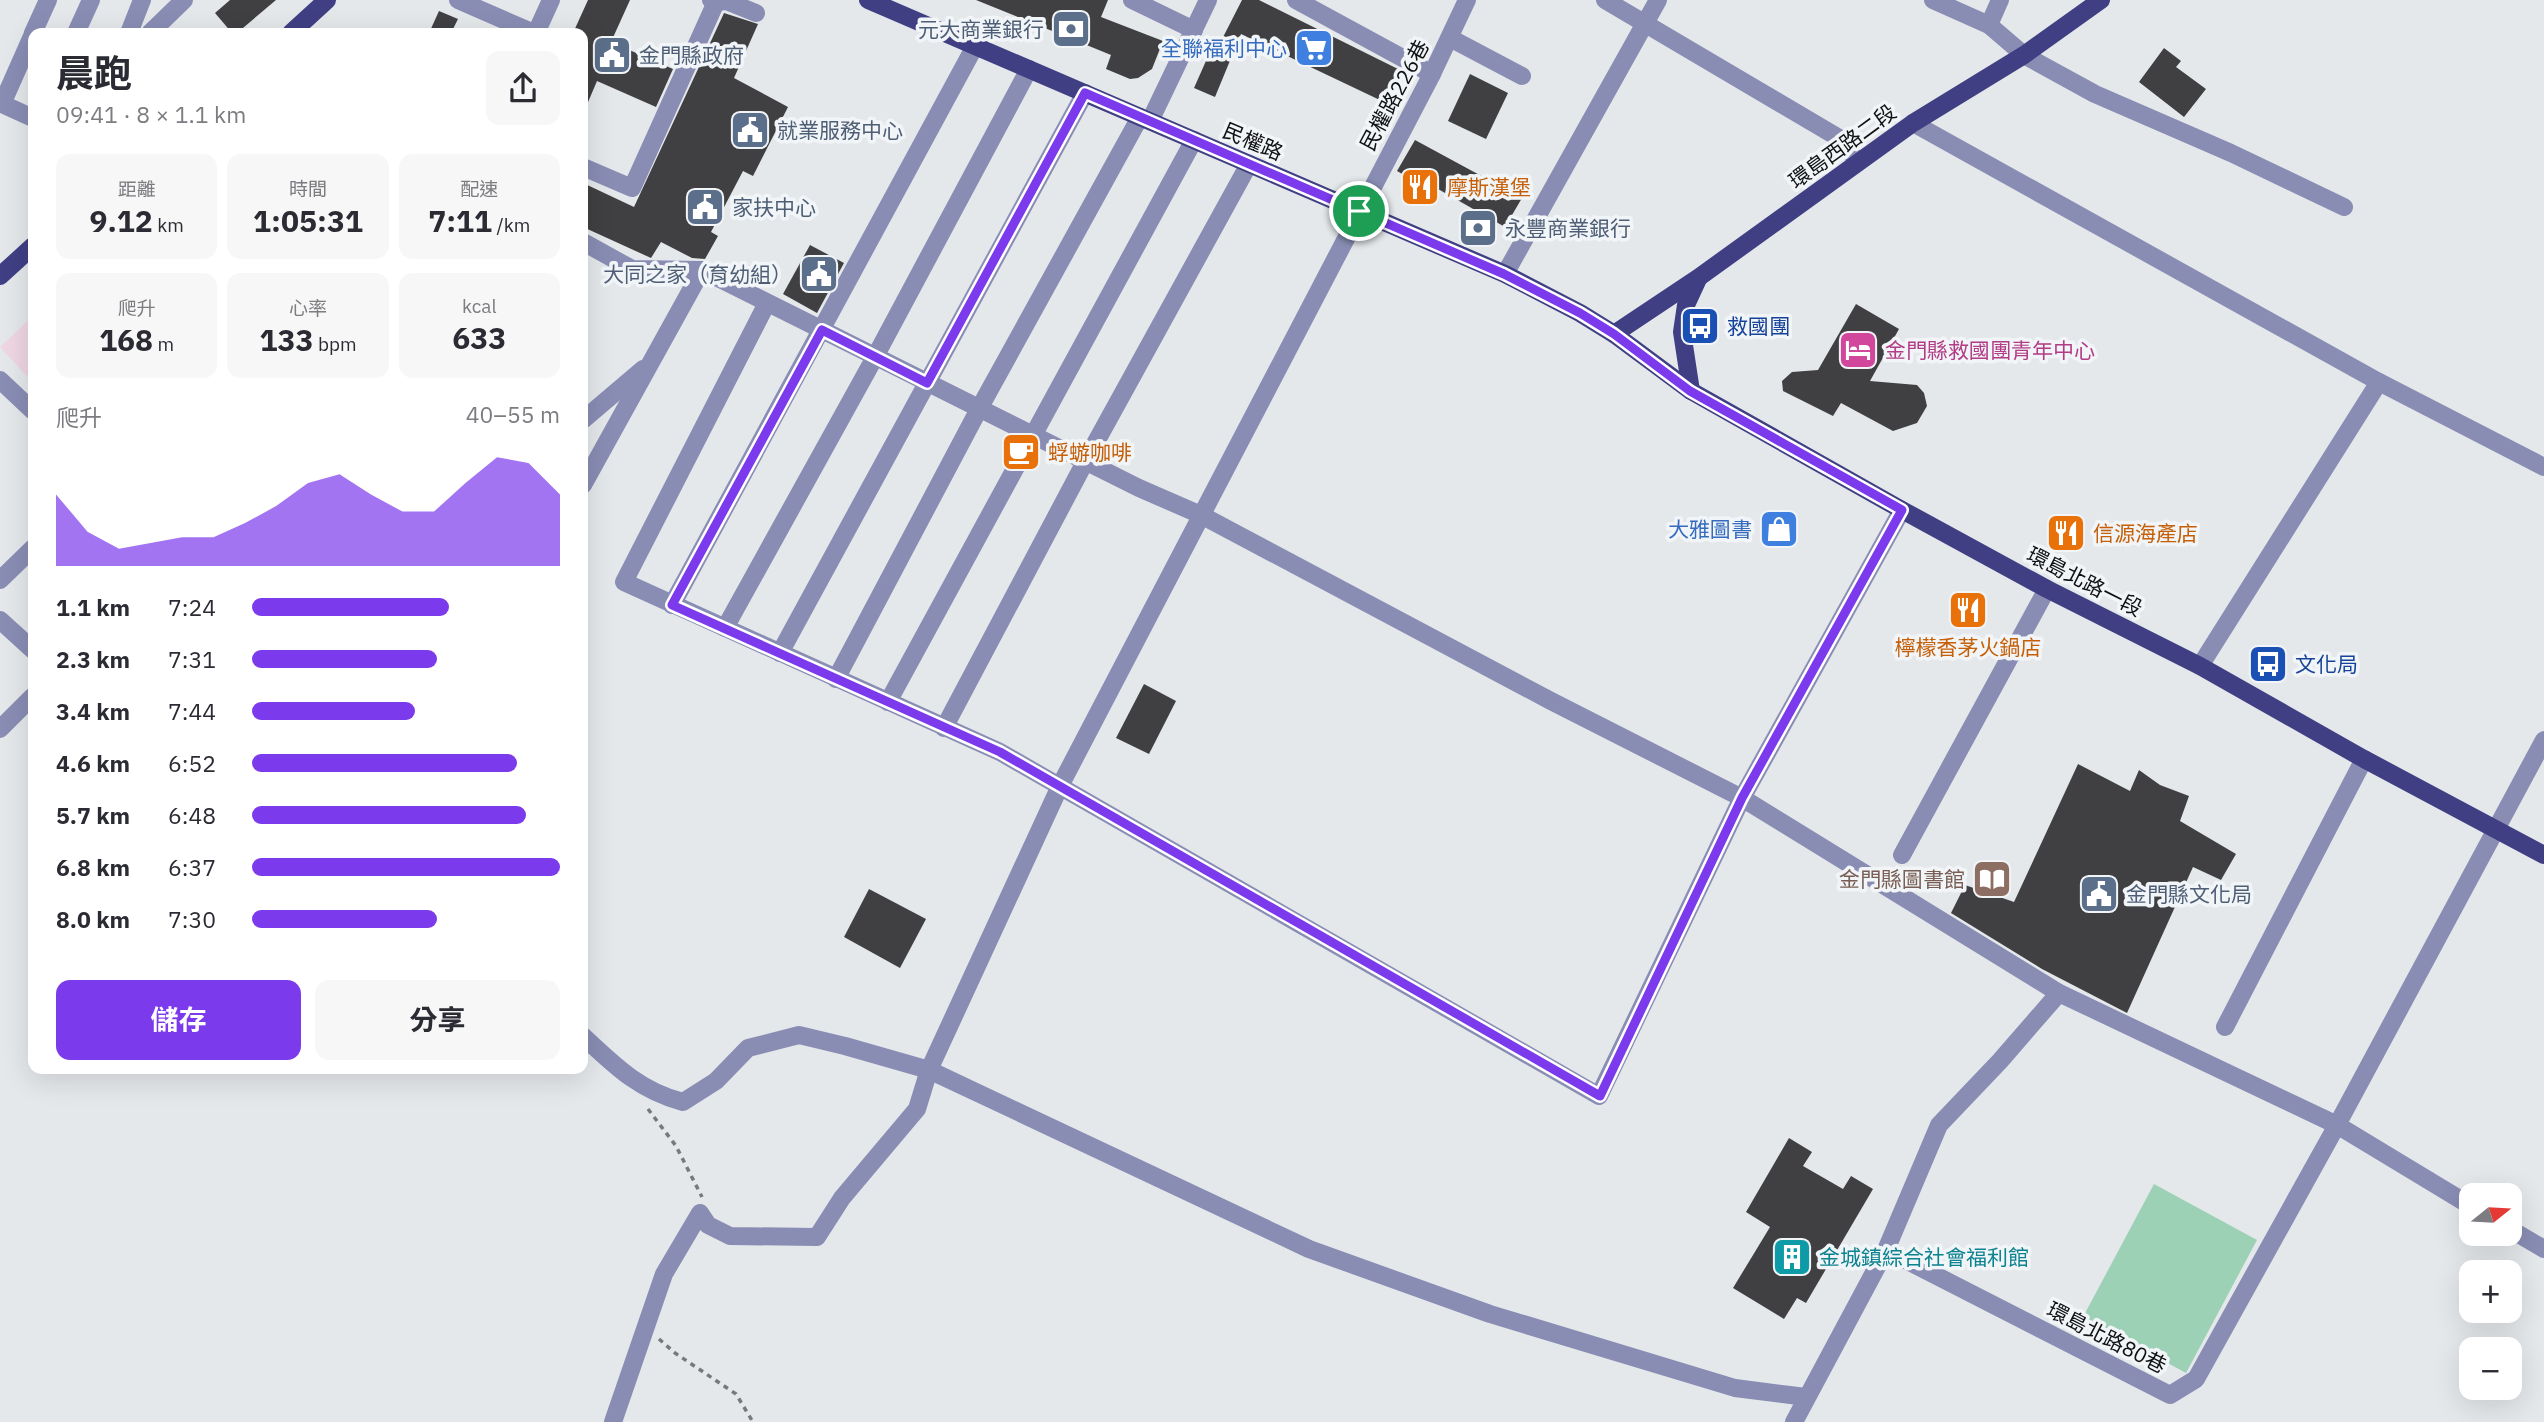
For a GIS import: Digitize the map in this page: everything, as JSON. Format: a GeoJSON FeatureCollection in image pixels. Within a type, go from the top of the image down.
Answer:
{"type":"FeatureCollection","features":[{"type":"Feature","properties":{"kind":"main road","name":"民權路"},"geometry":{"type":"LineString","coordinates":[[868,0],[1504,274],[1580,313],[1614,334]]}},
{"type":"Feature","properties":{"kind":"main road","name":"環島西路二段"},"geometry":{"type":"LineString","coordinates":[[1614,334],[1698,278],[1913,123],[2024,55],[2101,0]]}},
{"type":"Feature","properties":{"kind":"main road"},"geometry":{"type":"LineString","coordinates":[[295,28],[315,4]]}},
{"type":"Feature","properties":{"kind":"main road"},"geometry":{"type":"LineString","coordinates":[[0,275],[28,250]]}},
{"type":"Feature","properties":{"kind":"main road"},"geometry":{"type":"LineString","coordinates":[[1690,391],[1682,332],[1686,306],[1698,278]]}},
{"type":"Feature","properties":{"kind":"main road","name":"環島北路一段"},"geometry":{"type":"LineString","coordinates":[[1614,334],[1690,391],[1902,510],[2046,589],[2200,666],[2364,759],[2544,855]]}},
{"type":"Feature","properties":{"kind":"street"},"geometry":{"type":"LineString","coordinates":[[36,28],[48,0]]}},
{"type":"Feature","properties":{"kind":"street"},"geometry":{"type":"LineString","coordinates":[[78,28],[91,0]]}},
{"type":"Feature","properties":{"kind":"street"},"geometry":{"type":"LineString","coordinates":[[131,28],[142,0]]}},
{"type":"Feature","properties":{"kind":"street"},"geometry":{"type":"LineString","coordinates":[[155,28],[184,0]]}},
{"type":"Feature","properties":{"kind":"street"},"geometry":{"type":"LineString","coordinates":[[458,0],[523,28]]}},
{"type":"Feature","properties":{"kind":"street"},"geometry":{"type":"LineString","coordinates":[[537,28],[551,0]]}},
{"type":"Feature","properties":{"kind":"street"},"geometry":{"type":"LineString","coordinates":[[1132,0],[1194,30]]}},
{"type":"Feature","properties":{"kind":"street"},"geometry":{"type":"LineString","coordinates":[[836,679],[979,409],[1145,119],[1208,0]]}},
{"type":"Feature","properties":{"kind":"street"},"geometry":{"type":"LineString","coordinates":[[1296,0],[1432,74]]}},
{"type":"Feature","properties":{"kind":"street","name":"民權路226巷"},"geometry":{"type":"LineString","coordinates":[[700,1213],[708,1225],[730,1236],[817,1237],[842,1198],[917,1110],[929,1070],[1060,786],[1432,74],[1467,0]]}},
{"type":"Feature","properties":{"kind":"street"},"geometry":{"type":"LineString","coordinates":[[1605,0],[1839,138],[1858,162]]}},
{"type":"Feature","properties":{"kind":"street"},"geometry":{"type":"LineString","coordinates":[[1504,274],[1658,0]]}},
{"type":"Feature","properties":{"kind":"street"},"geometry":{"type":"LineString","coordinates":[[1933,0],[1989,25],[2024,55],[2095,94],[2231,153],[2344,207]]}},
{"type":"Feature","properties":{"kind":"street"},"geometry":{"type":"LineString","coordinates":[[1989,25],[2000,0]]}},
{"type":"Feature","properties":{"kind":"street"},"geometry":{"type":"LineString","coordinates":[[591,166],[632,188],[714,1],[726,1],[756,13]]}},
{"type":"Feature","properties":{"kind":"street"},"geometry":{"type":"LineString","coordinates":[[1450,38],[1522,76]]}},
{"type":"Feature","properties":{"kind":"street"},"geometry":{"type":"LineString","coordinates":[[28,45],[1,103],[28,116]]}},
{"type":"Feature","properties":{"kind":"street"},"geometry":{"type":"LineString","coordinates":[[672,605],[975,46]]}},
{"type":"Feature","properties":{"kind":"street"},"geometry":{"type":"LineString","coordinates":[[725,628],[875,357],[1029,69]]}},
{"type":"Feature","properties":{"kind":"street"},"geometry":{"type":"LineString","coordinates":[[780,653],[1085,93]]}},
{"type":"Feature","properties":{"kind":"street"},"geometry":{"type":"LineString","coordinates":[[1913,123],[2379,382],[2544,467]]}},
{"type":"Feature","properties":{"kind":"street"},"geometry":{"type":"LineString","coordinates":[[888,702],[1194,140]]}},
{"type":"Feature","properties":{"kind":"street"},"geometry":{"type":"LineString","coordinates":[[944,727],[1085,462],[1249,164]]}},
{"type":"Feature","properties":{"kind":"street"},"geometry":{"type":"LineString","coordinates":[[588,245],[632,269],[702,270],[1085,462],[1201,515],[1539,695],[1742,798],[2059,993],[2337,1125],[2459,1199]]}},
{"type":"Feature","properties":{"kind":"street"},"geometry":{"type":"LineString","coordinates":[[588,476],[702,270]]}},
{"type":"Feature","properties":{"kind":"street"},"geometry":{"type":"LineString","coordinates":[[767,303],[624,583],[1000,752],[1600,1096],[1742,798],[1902,510]]}},
{"type":"Feature","properties":{"kind":"street"},"geometry":{"type":"LineString","coordinates":[[588,416],[651,362]]}},
{"type":"Feature","properties":{"kind":"street"},"geometry":{"type":"LineString","coordinates":[[0,380],[28,406]]}},
{"type":"Feature","properties":{"kind":"street"},"geometry":{"type":"LineString","coordinates":[[2200,666],[2379,382]]}},
{"type":"Feature","properties":{"kind":"street"},"geometry":{"type":"LineString","coordinates":[[0,580],[28,553]]}},
{"type":"Feature","properties":{"kind":"street"},"geometry":{"type":"LineString","coordinates":[[1902,855],[2046,589]]}},
{"type":"Feature","properties":{"kind":"street"},"geometry":{"type":"LineString","coordinates":[[0,620],[28,645]]}},
{"type":"Feature","properties":{"kind":"street"},"geometry":{"type":"LineString","coordinates":[[0,729],[28,701]]}},
{"type":"Feature","properties":{"kind":"street"},"geometry":{"type":"LineString","coordinates":[[2337,1125],[2544,740]]}},
{"type":"Feature","properties":{"kind":"street"},"geometry":{"type":"LineString","coordinates":[[2225,1027],[2364,759]]}},
{"type":"Feature","properties":{"kind":"street"},"geometry":{"type":"LineString","coordinates":[[1794,1422],[1886,1250],[1939,1125],[2059,993]]}},
{"type":"Feature","properties":{"kind":"street"},"geometry":{"type":"LineString","coordinates":[[588,1041],[622,1073],[659,1096],[683,1102],[716,1081],[748,1048],[799,1035],[929,1070],[1309,1249],[1490,1314],[1735,1388],[1806,1397]]}},
{"type":"Feature","properties":{"kind":"street","name":"環島北路80巷"},"geometry":{"type":"LineString","coordinates":[[1886,1250],[2170,1395],[2196,1379],[2337,1125]]}},
{"type":"Feature","properties":{"kind":"street"},"geometry":{"type":"LineString","coordinates":[[613,1422],[664,1274],[700,1213]]}},
{"type":"Feature","properties":{"kind":"street"},"geometry":{"type":"LineString","coordinates":[[2522,1236],[2544,1249]]}},
{"type":"Feature","properties":{"kind":"path"},"geometry":{"type":"LineString","coordinates":[[643,1102],[676,1146],[692,1174],[703,1199],[700,1213]]}},
{"type":"Feature","properties":{"kind":"path"},"geometry":{"type":"LineString","coordinates":[[645,1327],[675,1353],[736,1394],[753,1422]]}},
{"type":"Feature","properties":{"kind":"shaded area"},"geometry":{"type":"Polygon","coordinates":[[[28,321],[28,378],[0,347],[28,321]]]}},
{"type":"Feature","properties":{"kind":"green space"},"geometry":{"type":"Polygon","coordinates":[[[2154,1184],[2257,1240],[2186,1373],[2083,1317],[2154,1184]]]}},
{"type":"Feature","properties":{"kind":"building"},"geometry":{"type":"Polygon","coordinates":[[[230,0],[276,0],[243,28],[228,28],[215,13],[230,0]]]}},
{"type":"Feature","properties":{"kind":"building","name":"金門縣政府"},"geometry":{"type":"Polygon","coordinates":[[[588,0],[630,0],[611,42],[673,69],[656,107],[597,81],[588,102],[588,28],[575,28],[588,0]]]}},
{"type":"Feature","properties":{"kind":"building"},"geometry":{"type":"Polygon","coordinates":[[[976,0],[1108,0],[1101,17],[1163,41],[1152,69],[1138,78],[1130,79],[1106,69],[1111,55],[976,0]]]}},
{"type":"Feature","properties":{"kind":"building","name":"全聯福利中心"},"geometry":{"type":"Polygon","coordinates":[[[1242,0],[1259,0],[1398,69],[1384,102],[1241,34],[1215,97],[1194,88],[1213,45],[1218,47],[1242,0]]]}},
{"type":"Feature","properties":{"kind":"building"},"geometry":{"type":"Polygon","coordinates":[[[439,11],[458,19],[454,28],[431,28],[439,11]]]}},
{"type":"Feature","properties":{"kind":"building"},"geometry":{"type":"Polygon","coordinates":[[[724,13],[758,24],[734,78],[788,107],[753,176],[743,171],[711,232],[718,236],[705,259],[692,258],[661,242],[651,258],[588,229],[588,185],[634,207],[724,13]]]}},
{"type":"Feature","properties":{"kind":"building"},"geometry":{"type":"Polygon","coordinates":[[[2164,48],[2181,61],[2176,67],[2206,89],[2184,117],[2139,82],[2164,48]]]}},
{"type":"Feature","properties":{"kind":"building"},"geometry":{"type":"Polygon","coordinates":[[[1470,74],[1508,93],[1486,139],[1448,121],[1470,74]]]}},
{"type":"Feature","properties":{"kind":"building"},"geometry":{"type":"Polygon","coordinates":[[[1415,140],[1522,198],[1505,227],[1438,189],[1436,193],[1397,171],[1415,140]]]}},
{"type":"Feature","properties":{"kind":"building","name":"大同之家（育幼組）"},"geometry":{"type":"Polygon","coordinates":[[[810,245],[844,263],[817,313],[783,294],[810,245]]]}},
{"type":"Feature","properties":{"kind":"building","name":"金門縣救國團青年中心"},"geometry":{"type":"Polygon","coordinates":[[[1856,304],[1899,329],[1870,381],[1917,385],[1924,393],[1927,406],[1917,423],[1893,431],[1841,403],[1833,416],[1783,391],[1782,381],[1792,372],[1818,370],[1856,304]]]}},
{"type":"Feature","properties":{"kind":"building"},"geometry":{"type":"Polygon","coordinates":[[[1144,684],[1176,701],[1149,754],[1116,738],[1144,684]]]}},
{"type":"Feature","properties":{"kind":"building","name":"金門縣文化局"},"geometry":{"type":"Polygon","coordinates":[[[2078,764],[2130,791],[2139,770],[2160,785],[2189,796],[2180,821],[2236,854],[2221,880],[2193,867],[2127,1013],[2042,969],[1951,913],[1965,885],[2014,902],[2078,764]]]}},
{"type":"Feature","properties":{"kind":"building"},"geometry":{"type":"Polygon","coordinates":[[[869,889],[926,919],[900,968],[844,937],[869,889]]]}},
{"type":"Feature","properties":{"kind":"building","name":"金城鎮綜合社會福利館"},"geometry":{"type":"Polygon","coordinates":[[[1789,1138],[1812,1152],[1803,1166],[1843,1189],[1851,1176],[1873,1189],[1806,1303],[1797,1298],[1784,1319],[1733,1288],[1770,1227],[1746,1212],[1789,1138]]]}},
{"type":"Feature","properties":{"kind":"place","name":"元大商業銀行"},"geometry":{"type":"Point","coordinates":[1071,29]}},
{"type":"Feature","properties":{"kind":"place","name":"全聯福利中心"},"geometry":{"type":"Point","coordinates":[1314,48]}},
{"type":"Feature","properties":{"kind":"place","name":"金門縣政府"},"geometry":{"type":"Point","coordinates":[612,55]}},
{"type":"Feature","properties":{"kind":"place","name":"就業服務中心"},"geometry":{"type":"Point","coordinates":[750,130]}},
{"type":"Feature","properties":{"kind":"place","name":"摩斯漢堡"},"geometry":{"type":"Point","coordinates":[1420,187]}},
{"type":"Feature","properties":{"kind":"place","name":"家扶中心"},"geometry":{"type":"Point","coordinates":[705,207]}},
{"type":"Feature","properties":{"kind":"place","name":"永豐商業銀行"},"geometry":{"type":"Point","coordinates":[1478,228]}},
{"type":"Feature","properties":{"kind":"place","name":"大同之家（育幼組）"},"geometry":{"type":"Point","coordinates":[819,274]}},
{"type":"Feature","properties":{"kind":"place","name":"救國團"},"geometry":{"type":"Point","coordinates":[1700,326]}},
{"type":"Feature","properties":{"kind":"place","name":"金門縣救國團青年中心"},"geometry":{"type":"Point","coordinates":[1858,350]}},
{"type":"Feature","properties":{"kind":"place","name":"蜉蝣咖啡"},"geometry":{"type":"Point","coordinates":[1021,452]}},
{"type":"Feature","properties":{"kind":"place","name":"大雅圖書"},"geometry":{"type":"Point","coordinates":[1779,529]}},
{"type":"Feature","properties":{"kind":"place","name":"信源海產店"},"geometry":{"type":"Point","coordinates":[2066,533]}},
{"type":"Feature","properties":{"kind":"place","name":"檸檬香茅火鍋店"},"geometry":{"type":"Point","coordinates":[1968,610]}},
{"type":"Feature","properties":{"kind":"place","name":"文化局"},"geometry":{"type":"Point","coordinates":[2268,664]}},
{"type":"Feature","properties":{"kind":"place","name":"金門縣圖書館"},"geometry":{"type":"Point","coordinates":[1992,879]}},
{"type":"Feature","properties":{"kind":"place","name":"金門縣文化局"},"geometry":{"type":"Point","coordinates":[2099,894]}},
{"type":"Feature","properties":{"kind":"place","name":"金城鎮綜合社會福利館"},"geometry":{"type":"Point","coordinates":[1792,1257]}},
{"type":"Feature","properties":{"kind":"route"},"geometry":{"type":"LineString","coordinates":[[1085,93],[1359,211],[1504,274],[1580,313],[1614,334],[1690,391],[1902,510],[1742,798],[1600,1096],[1000,752],[672,605],[822,330],[927,383],[1085,93]]}}]}
